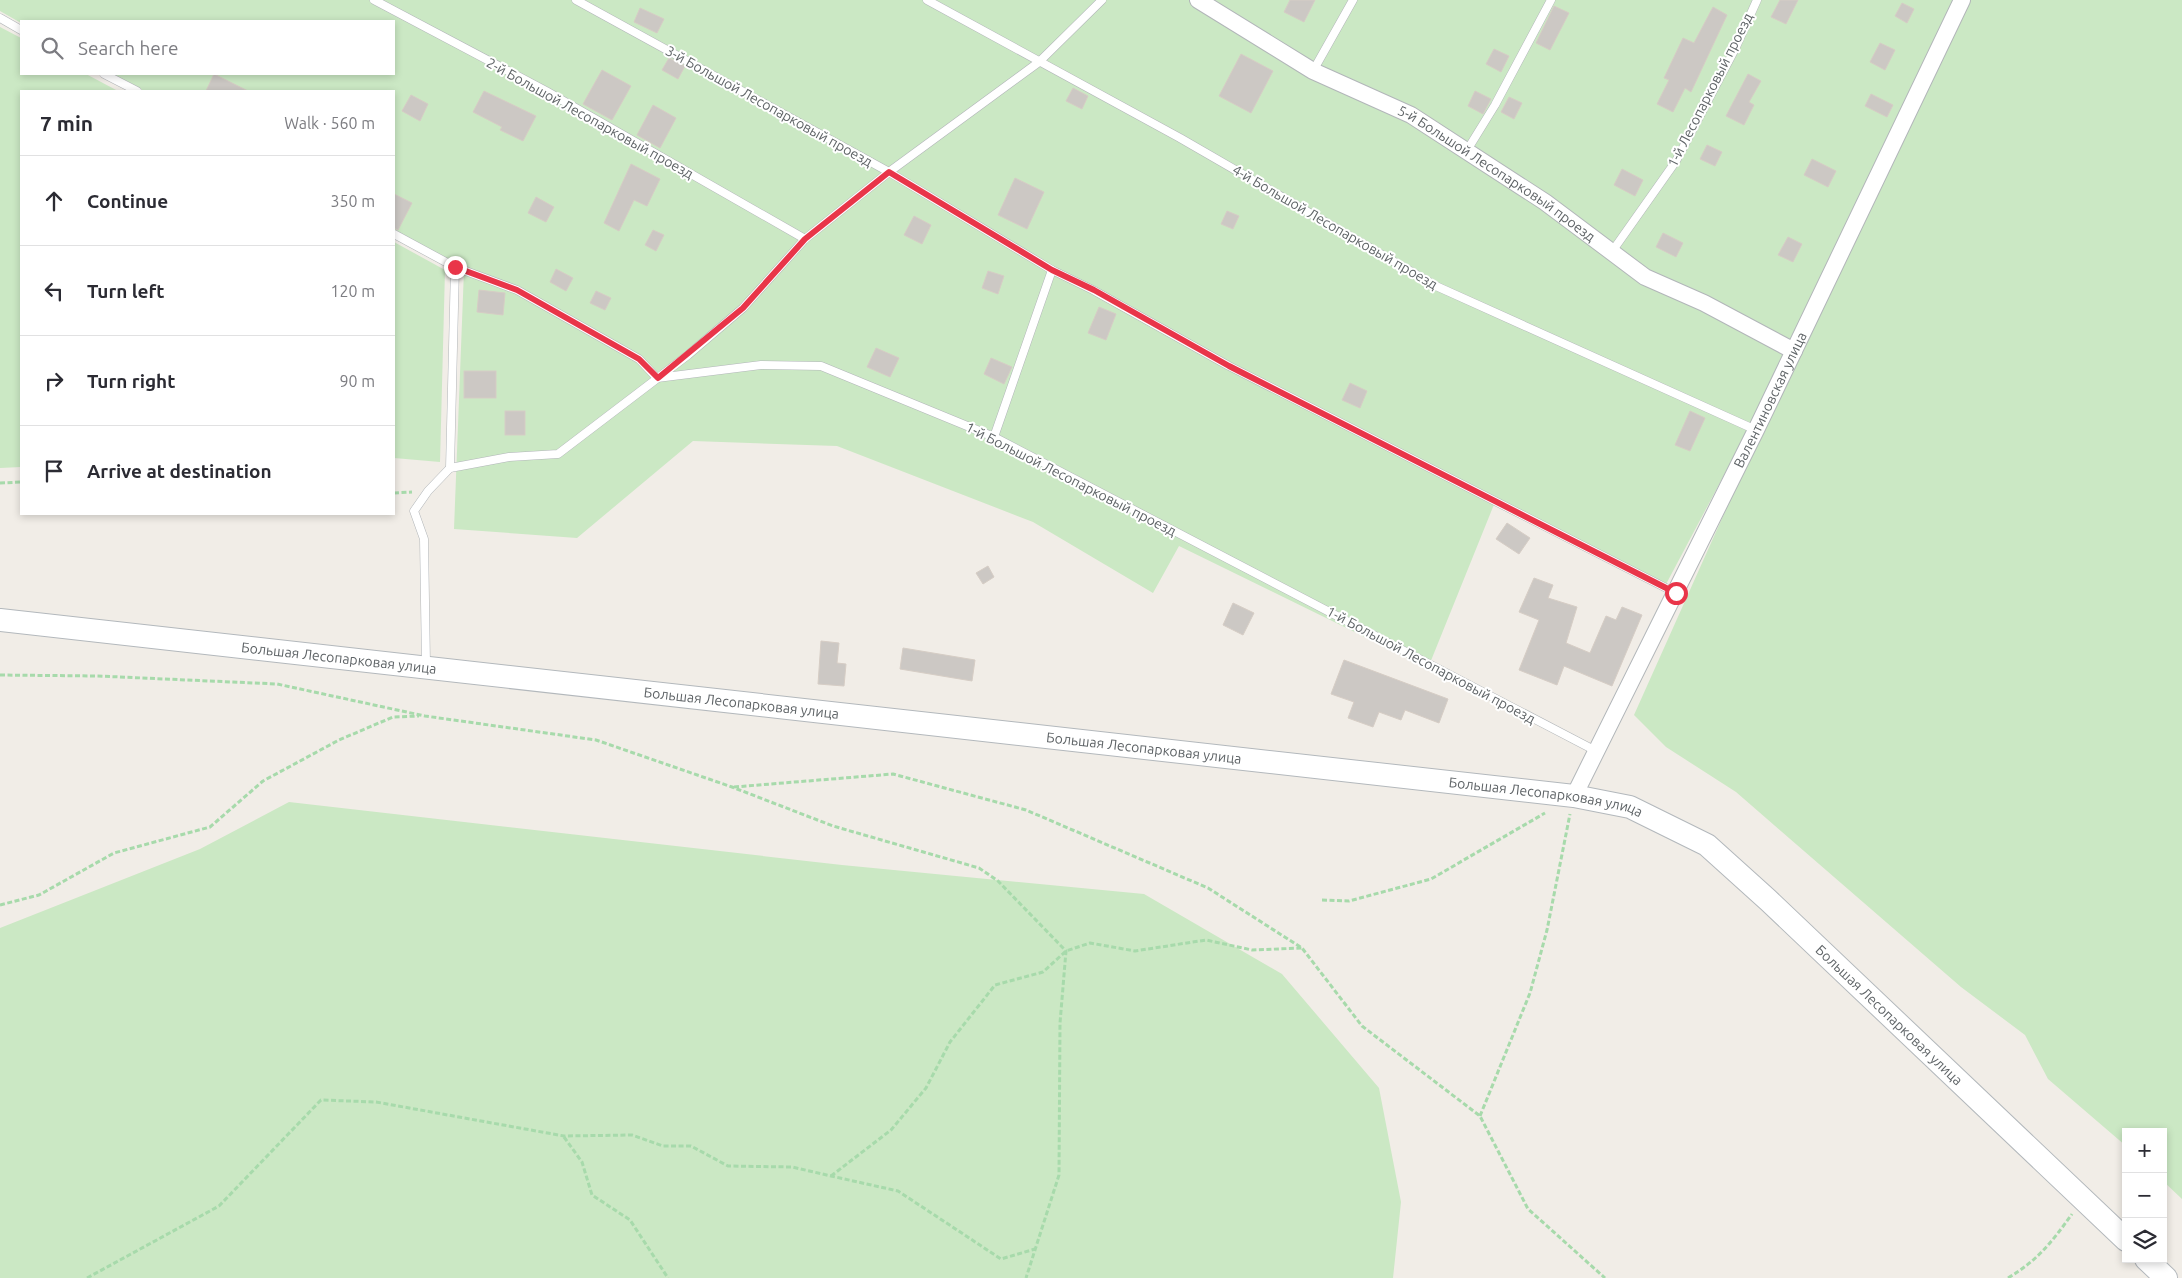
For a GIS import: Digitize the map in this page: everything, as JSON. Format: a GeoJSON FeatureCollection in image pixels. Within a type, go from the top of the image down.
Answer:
{"type":"FeatureCollection","features":[{"type":"Feature","properties":{"kind":"main road","name":"Большая Лесопарковая улица"},"geometry":{"type":"LineString","coordinates":[[0,620],[1574,796],[1630,807],[1707,845],[1768,900],[2122,1236]]}},
{"type":"Feature","properties":{"kind":"main road"},"geometry":{"type":"LineString","coordinates":[[2150,1263],[2166,1278]]}},
{"type":"Feature","properties":{"kind":"street","name":"5-й Большой Лесопарковый проезд"},"geometry":{"type":"LineString","coordinates":[[1198,0],[1313,71],[1411,116],[1545,202],[1645,277],[1704,303],[1794,351]]}},
{"type":"Feature","properties":{"kind":"street","name":"Валентиновская улица"},"geometry":{"type":"LineString","coordinates":[[1574,796],[1756,430],[1962,0]]}},
{"type":"Feature","properties":{"kind":"lane","name":"2-й Большой Лесопарковый проезд"},"geometry":{"type":"LineString","coordinates":[[374,0],[546,91],[805,239]]}},
{"type":"Feature","properties":{"kind":"lane","name":"3-й Большой Лесопарковый проезд"},"geometry":{"type":"LineString","coordinates":[[576,0],[889,172],[1052,270],[1102,295],[1229,366],[1676,593]]}},
{"type":"Feature","properties":{"kind":"lane","name":"4-й Большой Лесопарковый проезд"},"geometry":{"type":"LineString","coordinates":[[927,0],[1180,138],[1436,286],[1756,430]]}},
{"type":"Feature","properties":{"kind":"lane"},"geometry":{"type":"LineString","coordinates":[[426,669],[424,539],[414,511],[428,491],[450,468],[509,457],[558,454],[658,378],[743,308],[805,239],[889,172],[1039,62],[1102,0]]}},
{"type":"Feature","properties":{"kind":"lane"},"geometry":{"type":"LineString","coordinates":[[1313,71],[1353,0]]}},
{"type":"Feature","properties":{"kind":"lane"},"geometry":{"type":"LineString","coordinates":[[1466,152],[1495,105],[1551,0]]}},
{"type":"Feature","properties":{"kind":"lane","name":"1-й Лесопарковый проезд"},"geometry":{"type":"LineString","coordinates":[[1611,253],[1676,161],[1735,49],[1757,0]]}},
{"type":"Feature","properties":{"kind":"lane"},"geometry":{"type":"LineString","coordinates":[[0,18],[20,29]]}},
{"type":"Feature","properties":{"kind":"lane"},"geometry":{"type":"LineString","coordinates":[[106,75],[135,90]]}},
{"type":"Feature","properties":{"kind":"lane"},"geometry":{"type":"LineString","coordinates":[[395,235],[455,267],[517,290],[639,359],[658,378]]}},
{"type":"Feature","properties":{"kind":"lane"},"geometry":{"type":"LineString","coordinates":[[450,468],[455,267]]}},
{"type":"Feature","properties":{"kind":"lane"},"geometry":{"type":"LineString","coordinates":[[994,437],[1052,270]]}},
{"type":"Feature","properties":{"kind":"lane","name":"1-й Большой Лесопарковый проезд"},"geometry":{"type":"LineString","coordinates":[[658,378],[761,365],[821,366],[994,437],[1596,751]]}},
{"type":"Feature","properties":{"kind":"path"},"geometry":{"type":"LineString","coordinates":[[0,483],[20,482]]}},
{"type":"Feature","properties":{"kind":"path"},"geometry":{"type":"LineString","coordinates":[[0,675],[98,676],[277,684],[425,716],[596,740],[732,787],[833,826],[979,868],[998,881],[1066,951],[1060,1023],[1059,1175],[1026,1278]]}},
{"type":"Feature","properties":{"kind":"path"},"geometry":{"type":"LineString","coordinates":[[0,905],[39,895],[114,853],[210,826],[263,781],[339,740],[393,717],[425,716]]}},
{"type":"Feature","properties":{"kind":"path"},"geometry":{"type":"LineString","coordinates":[[732,787],[893,774],[1026,810],[1208,888],[1302,948],[1362,1026],[1480,1116],[1528,1209],[1605,1278]]}},
{"type":"Feature","properties":{"kind":"path"},"geometry":{"type":"LineString","coordinates":[[1322,900],[1350,901],[1431,878],[1574,796]]}},
{"type":"Feature","properties":{"kind":"path"},"geometry":{"type":"LineString","coordinates":[[1480,1116],[1530,992],[1546,930],[1574,796]]}},
{"type":"Feature","properties":{"kind":"path"},"geometry":{"type":"LineString","coordinates":[[831,1176],[891,1130],[926,1088],[950,1042],[995,985],[1043,972],[1066,951],[1090,943],[1135,951],[1206,940],[1252,950],[1302,948]]}},
{"type":"Feature","properties":{"kind":"path"},"geometry":{"type":"LineString","coordinates":[[87,1278],[220,1206],[321,1100],[376,1102],[564,1136],[632,1135],[664,1146],[691,1146],[728,1166],[792,1167],[898,1191],[1001,1258],[1035,1249]]}},
{"type":"Feature","properties":{"kind":"path"},"geometry":{"type":"LineString","coordinates":[[564,1136],[582,1162],[592,1195],[630,1220],[668,1278]]}},
{"type":"Feature","properties":{"kind":"path"},"geometry":{"type":"LineString","coordinates":[[2008,1278],[2028,1266],[2049,1247],[2082,1199]]}},
{"type":"Feature","properties":{"kind":"green space"},"geometry":{"type":"Polygon","coordinates":[[[0,0],[2182,0],[2182,1199],[2167,1185],[2167,1128],[2122,1128],[2122,1143],[2048,1079],[2025,1035],[1961,987],[1736,792],[1666,747],[1634,715],[1835,266],[1664,588],[1495,502],[1428,668],[1179,546],[1153,593],[1033,522],[837,446],[693,441],[577,538],[454,529],[464,270],[395,232],[395,90],[142,90],[115,75],[395,75],[395,20],[20,20],[20,22],[0,11],[0,0]]]}},
{"type":"Feature","properties":{"kind":"green space"},"geometry":{"type":"Polygon","coordinates":[[[0,27],[20,37],[20,75],[88,75],[116,90],[20,90],[20,467],[0,468],[0,27]]]}},
{"type":"Feature","properties":{"kind":"green space"},"geometry":{"type":"Polygon","coordinates":[[[395,243],[445,270],[440,462],[395,458],[395,243]]]}},
{"type":"Feature","properties":{"kind":"green space"},"geometry":{"type":"Polygon","coordinates":[[[289,802],[842,865],[1144,894],[1282,974],[1379,1088],[1401,1202],[1393,1278],[0,1278],[0,928],[200,849],[289,802]]]}},
{"type":"Feature","properties":{"kind":"building"},"geometry":{"type":"Polygon","coordinates":[[[1290,0],[1315,0],[1304,22],[1284,12],[1290,0]]]}},
{"type":"Feature","properties":{"kind":"building"},"geometry":{"type":"Polygon","coordinates":[[[1780,0],[1798,0],[1786,24],[1771,17],[1780,0]]]}},
{"type":"Feature","properties":{"kind":"building"},"geometry":{"type":"Polygon","coordinates":[[[1902,3],[1914,9],[1907,23],[1895,16],[1902,3]]]}},
{"type":"Feature","properties":{"kind":"building"},"geometry":{"type":"Polygon","coordinates":[[[1554,6],[1569,13],[1550,50],[1536,43],[1554,6]]]}},
{"type":"Feature","properties":{"kind":"building"},"geometry":{"type":"Polygon","coordinates":[[[1713,7],[1727,15],[1691,92],[1685,88],[1673,112],[1657,104],[1669,80],[1664,78],[1683,38],[1694,43],[1713,7]]]}},
{"type":"Feature","properties":{"kind":"building"},"geometry":{"type":"Polygon","coordinates":[[[640,8],[664,19],[657,33],[634,22],[640,8]]]}},
{"type":"Feature","properties":{"kind":"building"},"geometry":{"type":"Polygon","coordinates":[[[1880,43],[1895,50],[1885,70],[1870,62],[1880,43]]]}},
{"type":"Feature","properties":{"kind":"building"},"geometry":{"type":"Polygon","coordinates":[[[1494,49],[1509,56],[1501,72],[1486,64],[1494,49]]]}},
{"type":"Feature","properties":{"kind":"building"},"geometry":{"type":"Polygon","coordinates":[[[1241,54],[1273,71],[1251,113],[1219,96],[1241,54]]]}},
{"type":"Feature","properties":{"kind":"building"},"geometry":{"type":"Polygon","coordinates":[[[669,58],[685,66],[678,79],[662,70],[669,58]]]}},
{"type":"Feature","properties":{"kind":"building"},"geometry":{"type":"Polygon","coordinates":[[[602,70],[631,86],[612,120],[583,104],[602,70]]]}},
{"type":"Feature","properties":{"kind":"building"},"geometry":{"type":"Polygon","coordinates":[[[1748,74],[1761,81],[1749,102],[1754,105],[1744,125],[1726,116],[1748,74]]]}},
{"type":"Feature","properties":{"kind":"building"},"geometry":{"type":"Polygon","coordinates":[[[214,75],[216,75],[246,90],[206,90],[214,75]]]}},
{"type":"Feature","properties":{"kind":"building"},"geometry":{"type":"Polygon","coordinates":[[[1073,88],[1088,96],[1082,109],[1066,101],[1073,88]]]}},
{"type":"Feature","properties":{"kind":"building"},"geometry":{"type":"Polygon","coordinates":[[[484,91],[536,116],[523,141],[500,130],[502,127],[473,112],[484,91]]]}},
{"type":"Feature","properties":{"kind":"building"},"geometry":{"type":"Polygon","coordinates":[[[1475,91],[1491,99],[1483,114],[1468,106],[1475,91]]]}},
{"type":"Feature","properties":{"kind":"building"},"geometry":{"type":"Polygon","coordinates":[[[1871,94],[1893,105],[1887,117],[1865,106],[1871,94]]]}},
{"type":"Feature","properties":{"kind":"building"},"geometry":{"type":"Polygon","coordinates":[[[411,95],[428,104],[420,121],[402,111],[411,95]]]}},
{"type":"Feature","properties":{"kind":"building"},"geometry":{"type":"Polygon","coordinates":[[[1509,97],[1522,103],[1514,119],[1501,112],[1509,97]]]}},
{"type":"Feature","properties":{"kind":"building"},"geometry":{"type":"Polygon","coordinates":[[[653,105],[676,118],[660,148],[637,135],[653,105]]]}},
{"type":"Feature","properties":{"kind":"building"},"geometry":{"type":"Polygon","coordinates":[[[1707,145],[1722,152],[1715,166],[1700,159],[1707,145]]]}},
{"type":"Feature","properties":{"kind":"building"},"geometry":{"type":"Polygon","coordinates":[[[1812,159],[1836,171],[1828,187],[1804,175],[1812,159]]]}},
{"type":"Feature","properties":{"kind":"building"},"geometry":{"type":"Polygon","coordinates":[[[631,164],[660,179],[647,206],[634,200],[619,231],[604,223],[631,164]]]}},
{"type":"Feature","properties":{"kind":"building"},"geometry":{"type":"Polygon","coordinates":[[[1622,169],[1643,180],[1635,196],[1614,185],[1622,169]]]}},
{"type":"Feature","properties":{"kind":"building"},"geometry":{"type":"Polygon","coordinates":[[[1015,178],[1044,192],[1027,229],[998,215],[1015,178]]]}},
{"type":"Feature","properties":{"kind":"building"},"geometry":{"type":"Polygon","coordinates":[[[395,194],[412,203],[398,230],[395,228],[395,194]]]}},
{"type":"Feature","properties":{"kind":"building"},"geometry":{"type":"Polygon","coordinates":[[[536,197],[554,207],[546,222],[528,213],[536,197]]]}},
{"type":"Feature","properties":{"kind":"building"},"geometry":{"type":"Polygon","coordinates":[[[1227,211],[1239,216],[1233,229],[1221,224],[1227,211]]]}},
{"type":"Feature","properties":{"kind":"building"},"geometry":{"type":"Polygon","coordinates":[[[914,216],[931,225],[922,244],[904,235],[914,216]]]}},
{"type":"Feature","properties":{"kind":"building"},"geometry":{"type":"Polygon","coordinates":[[[653,230],[664,235],[656,251],[645,245],[653,230]]]}},
{"type":"Feature","properties":{"kind":"building"},"geometry":{"type":"Polygon","coordinates":[[[1663,233],[1683,243],[1676,257],[1656,247],[1663,233]]]}},
{"type":"Feature","properties":{"kind":"building"},"geometry":{"type":"Polygon","coordinates":[[[1788,237],[1802,244],[1793,262],[1778,255],[1788,237]]]}},
{"type":"Feature","properties":{"kind":"building"},"geometry":{"type":"Polygon","coordinates":[[[556,269],[573,278],[566,291],[550,282],[556,269]]]}},
{"type":"Feature","properties":{"kind":"building"},"geometry":{"type":"Polygon","coordinates":[[[988,271],[1004,276],[998,294],[982,288],[988,271]]]}},
{"type":"Feature","properties":{"kind":"building"},"geometry":{"type":"Polygon","coordinates":[[[479,290],[505,293],[503,315],[477,312],[479,290]]]}},
{"type":"Feature","properties":{"kind":"building"},"geometry":{"type":"Polygon","coordinates":[[[596,291],[611,298],[605,310],[590,303],[596,291]]]}},
{"type":"Feature","properties":{"kind":"building"},"geometry":{"type":"Polygon","coordinates":[[[1099,307],[1116,314],[1106,340],[1088,333],[1099,307]]]}},
{"type":"Feature","properties":{"kind":"building"},"geometry":{"type":"Polygon","coordinates":[[[876,348],[899,358],[890,377],[867,367],[876,348]]]}},
{"type":"Feature","properties":{"kind":"building"},"geometry":{"type":"Polygon","coordinates":[[[991,358],[1012,367],[1004,384],[984,374],[991,358]]]}},
{"type":"Feature","properties":{"kind":"building"},"geometry":{"type":"Polygon","coordinates":[[[464,371],[496,371],[496,398],[464,398],[464,371]]]}},
{"type":"Feature","properties":{"kind":"building"},"geometry":{"type":"Polygon","coordinates":[[[1350,383],[1367,391],[1360,408],[1342,400],[1350,383]]]}},
{"type":"Feature","properties":{"kind":"building"},"geometry":{"type":"Polygon","coordinates":[[[505,411],[525,411],[525,435],[505,435],[505,411]]]}},
{"type":"Feature","properties":{"kind":"building"},"geometry":{"type":"Polygon","coordinates":[[[1690,411],[1705,418],[1690,451],[1675,445],[1690,411]]]}},
{"type":"Feature","properties":{"kind":"building"},"geometry":{"type":"Polygon","coordinates":[[[1507,523],[1530,538],[1519,554],[1496,539],[1507,523]]]}},
{"type":"Feature","properties":{"kind":"building"},"geometry":{"type":"Polygon","coordinates":[[[988,566],[994,577],[983,584],[976,573],[988,566]]]}},
{"type":"Feature","properties":{"kind":"building"},"geometry":{"type":"Polygon","coordinates":[[[1534,578],[1553,585],[1548,598],[1577,607],[1566,643],[1590,653],[1606,616],[1616,620],[1622,607],[1642,615],[1612,686],[1564,666],[1557,685],[1519,670],[1539,620],[1519,612],[1534,578]]]}},
{"type":"Feature","properties":{"kind":"building"},"geometry":{"type":"Polygon","coordinates":[[[1233,603],[1254,613],[1243,635],[1223,625],[1233,603]]]}},
{"type":"Feature","properties":{"kind":"building"},"geometry":{"type":"Polygon","coordinates":[[[821,641],[839,643],[837,663],[846,664],[844,686],[818,684],[821,641]]]}},
{"type":"Feature","properties":{"kind":"building"},"geometry":{"type":"Polygon","coordinates":[[[903,648],[975,660],[972,681],[900,669],[903,648]]]}},
{"type":"Feature","properties":{"kind":"building"},"geometry":{"type":"Polygon","coordinates":[[[1344,660],[1448,699],[1439,723],[1405,710],[1401,720],[1379,712],[1373,727],[1348,718],[1354,702],[1331,694],[1344,660]]]}},
{"type":"Feature","properties":{"kind":"route"},"geometry":{"type":"LineString","coordinates":[[455,267],[517,290],[639,359],[658,378],[743,308],[805,239],[889,172],[1052,270],[1094,290],[1229,366],[1676,593]]}}]}
